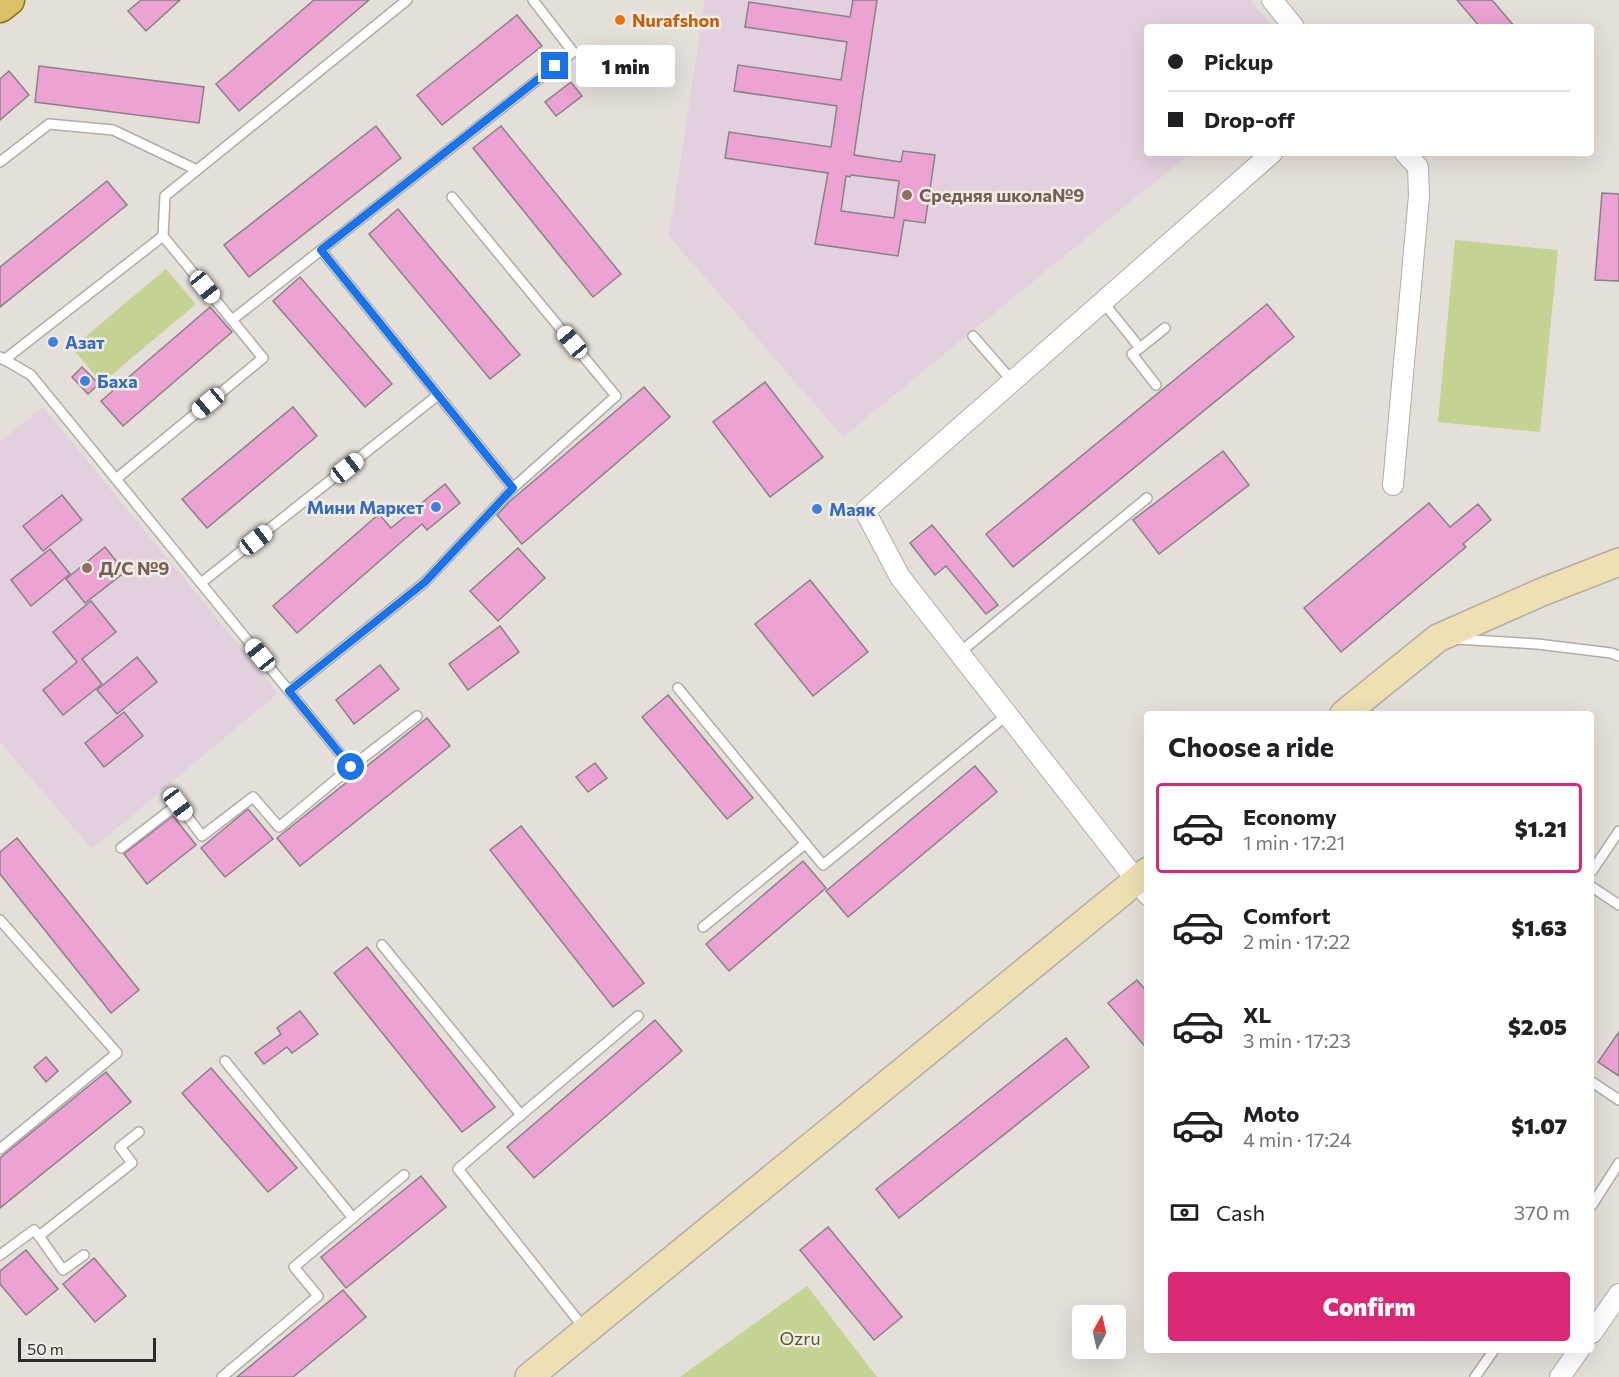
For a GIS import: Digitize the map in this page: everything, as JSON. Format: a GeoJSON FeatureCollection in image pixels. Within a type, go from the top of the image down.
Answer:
{"type":"FeatureCollection","features":[{"type":"Feature","properties":{"kind":"street"},"geometry":{"type":"LineString","coordinates":[[1272,0],[1292,24]]}},
{"type":"Feature","properties":{"kind":"street"},"geometry":{"type":"LineString","coordinates":[[529,1377],[1144,882],[1007,715],[900,577],[866,511],[1269,156]]}},
{"type":"Feature","properties":{"kind":"street"},"geometry":{"type":"LineString","coordinates":[[1393,484],[1419,196],[1418,167],[1408,156]]}},
{"type":"Feature","properties":{"kind":"street"},"geometry":{"type":"LineString","coordinates":[[1348,711],[1438,638],[1542,592],[1619,562]]}},
{"type":"Feature","properties":{"kind":"street"},"geometry":{"type":"LineString","coordinates":[[1594,1330],[1619,1294]]}},
{"type":"Feature","properties":{"kind":"street"},"geometry":{"type":"LineString","coordinates":[[1560,1377],[1577,1353]]}},
{"type":"Feature","properties":{"kind":"lane"},"geometry":{"type":"LineString","coordinates":[[116,479],[263,358],[163,236],[165,196],[408,0]]}},
{"type":"Feature","properties":{"kind":"lane"},"geometry":{"type":"LineString","coordinates":[[232,320],[573,52],[533,0]]}},
{"type":"Feature","properties":{"kind":"lane"},"geometry":{"type":"LineString","coordinates":[[0,162],[49,124],[113,130],[197,170]]}},
{"type":"Feature","properties":{"kind":"lane"},"geometry":{"type":"LineString","coordinates":[[289,691],[425,582],[513,488],[616,396],[452,197]]}},
{"type":"Feature","properties":{"kind":"lane"},"geometry":{"type":"LineString","coordinates":[[163,236],[2,358],[31,375],[351,767]]}},
{"type":"Feature","properties":{"kind":"lane"},"geometry":{"type":"LineString","coordinates":[[321,250],[513,488]]}},
{"type":"Feature","properties":{"kind":"lane"},"geometry":{"type":"LineString","coordinates":[[1102,302],[1140,348]]}},
{"type":"Feature","properties":{"kind":"lane"},"geometry":{"type":"LineString","coordinates":[[1156,385],[1132,354],[1165,328]]}},
{"type":"Feature","properties":{"kind":"lane"},"geometry":{"type":"LineString","coordinates":[[973,336],[1012,382]]}},
{"type":"Feature","properties":{"kind":"lane"},"geometry":{"type":"LineString","coordinates":[[201,583],[438,395]]}},
{"type":"Feature","properties":{"kind":"lane"},"geometry":{"type":"LineString","coordinates":[[959,653],[1147,498]]}},
{"type":"Feature","properties":{"kind":"lane"},"geometry":{"type":"LineString","coordinates":[[1438,638],[1537,644],[1611,653],[1619,656]]}},
{"type":"Feature","properties":{"kind":"lane"},"geometry":{"type":"LineString","coordinates":[[678,688],[823,865],[1007,715]]}},
{"type":"Feature","properties":{"kind":"lane"},"geometry":{"type":"LineString","coordinates":[[121,848],[178,804],[202,836],[254,797],[279,827],[417,716]]}},
{"type":"Feature","properties":{"kind":"lane"},"geometry":{"type":"LineString","coordinates":[[1594,868],[1619,831]]}},
{"type":"Feature","properties":{"kind":"lane"},"geometry":{"type":"LineString","coordinates":[[703,927],[805,844]]}},
{"type":"Feature","properties":{"kind":"lane"},"geometry":{"type":"LineString","coordinates":[[1594,888],[1619,905]]}},
{"type":"Feature","properties":{"kind":"lane"},"geometry":{"type":"LineString","coordinates":[[0,921],[117,1053],[0,1149]]}},
{"type":"Feature","properties":{"kind":"lane"},"geometry":{"type":"LineString","coordinates":[[381,945],[521,1115]]}},
{"type":"Feature","properties":{"kind":"lane"},"geometry":{"type":"LineString","coordinates":[[586,1331],[458,1169],[638,1016]]}},
{"type":"Feature","properties":{"kind":"lane"},"geometry":{"type":"LineString","coordinates":[[225,1062],[353,1218]]}},
{"type":"Feature","properties":{"kind":"lane"},"geometry":{"type":"LineString","coordinates":[[1594,1083],[1619,1100]]}},
{"type":"Feature","properties":{"kind":"lane"},"geometry":{"type":"LineString","coordinates":[[39,1236],[132,1163],[120,1147],[139,1132]]}},
{"type":"Feature","properties":{"kind":"lane"},"geometry":{"type":"LineString","coordinates":[[1594,1202],[1619,1163]]}},
{"type":"Feature","properties":{"kind":"lane"},"geometry":{"type":"LineString","coordinates":[[222,1377],[318,1296],[294,1267],[404,1175]]}},
{"type":"Feature","properties":{"kind":"lane"},"geometry":{"type":"LineString","coordinates":[[0,1255],[34,1230],[63,1270],[84,1255]]}},
{"type":"Feature","properties":{"kind":"lane"},"geometry":{"type":"LineString","coordinates":[[1475,1377],[1492,1353]]}},
{"type":"Feature","properties":{"kind":"shaded area","name":"Средняя школа№9"},"geometry":{"type":"Polygon","coordinates":[[[705,0],[1250,0],[1271,24],[1144,24],[1144,156],[1186,156],[843,437],[669,236],[705,0]]]}},
{"type":"Feature","properties":{"kind":"shaded area","name":"Д/С №9"},"geometry":{"type":"Polygon","coordinates":[[[43,407],[278,693],[92,849],[0,742],[0,442],[43,407]]]}},
{"type":"Feature","properties":{"kind":"green space"},"geometry":{"type":"Polygon","coordinates":[[[1455,240],[1558,250],[1540,432],[1438,422],[1455,240]]]}},
{"type":"Feature","properties":{"kind":"green space"},"geometry":{"type":"Polygon","coordinates":[[[166,269],[196,304],[102,383],[72,348],[166,269]]]}},
{"type":"Feature","properties":{"kind":"green space","name":"Ozru"},"geometry":{"type":"Polygon","coordinates":[[[807,1286],[877,1377],[680,1377],[807,1286]]]}},
{"type":"Feature","properties":{"kind":"building"},"geometry":{"type":"Polygon","coordinates":[[[141,0],[180,0],[146,31],[128,11],[141,0]]]}},
{"type":"Feature","properties":{"kind":"building"},"geometry":{"type":"Polygon","coordinates":[[[314,0],[369,0],[239,111],[216,84],[314,0]]]}},
{"type":"Feature","properties":{"kind":"building"},"geometry":{"type":"Polygon","coordinates":[[[853,0],[877,0],[854,155],[901,162],[903,151],[935,155],[925,223],[904,220],[898,256],[815,244],[828,173],[725,158],[729,132],[831,147],[837,106],[734,91],[738,65],[841,80],[847,42],[745,27],[749,2],[850,17],[853,0]],[[846,176],[841,211],[894,218],[899,181],[846,176]]]}},
{"type":"Feature","properties":{"kind":"building"},"geometry":{"type":"Polygon","coordinates":[[[1457,0],[1492,0],[1512,24],[1477,24],[1457,0]]]}},
{"type":"Feature","properties":{"kind":"building"},"geometry":{"type":"Polygon","coordinates":[[[517,15],[542,46],[442,125],[417,95],[517,15]]]}},
{"type":"Feature","properties":{"kind":"building"},"geometry":{"type":"Polygon","coordinates":[[[39,66],[204,87],[199,123],[35,102],[39,66]]]}},
{"type":"Feature","properties":{"kind":"building"},"geometry":{"type":"Polygon","coordinates":[[[9,71],[29,95],[0,120],[0,79],[9,71]]]}},
{"type":"Feature","properties":{"kind":"building"},"geometry":{"type":"Polygon","coordinates":[[[571,82],[582,96],[556,116],[545,102],[571,82]]]}},
{"type":"Feature","properties":{"kind":"building"},"geometry":{"type":"Polygon","coordinates":[[[376,126],[401,158],[249,277],[224,245],[376,126]]]}},
{"type":"Feature","properties":{"kind":"building"},"geometry":{"type":"Polygon","coordinates":[[[501,126],[621,274],[593,297],[473,148],[501,126]]]}},
{"type":"Feature","properties":{"kind":"building"},"geometry":{"type":"Polygon","coordinates":[[[107,181],[127,205],[0,307],[0,267],[107,181]]]}},
{"type":"Feature","properties":{"kind":"building"},"geometry":{"type":"Polygon","coordinates":[[[1602,193],[1619,194],[1619,281],[1595,280],[1602,193]]]}},
{"type":"Feature","properties":{"kind":"building"},"geometry":{"type":"Polygon","coordinates":[[[398,209],[520,355],[490,379],[369,234],[398,209]]]}},
{"type":"Feature","properties":{"kind":"building"},"geometry":{"type":"Polygon","coordinates":[[[300,277],[392,384],[365,407],[273,301],[300,277]]]}},
{"type":"Feature","properties":{"kind":"building"},"geometry":{"type":"Polygon","coordinates":[[[1267,304],[1294,337],[1013,567],[986,534],[1267,304]]]}},
{"type":"Feature","properties":{"kind":"building"},"geometry":{"type":"Polygon","coordinates":[[[210,307],[232,332],[123,426],[101,401],[210,307]]]}},
{"type":"Feature","properties":{"kind":"building","name":"Баха"},"geometry":{"type":"Polygon","coordinates":[[[82,367],[99,384],[88,394],[72,377],[82,367]]]}},
{"type":"Feature","properties":{"kind":"building"},"geometry":{"type":"Polygon","coordinates":[[[765,382],[823,457],[770,497],[713,422],[765,382]]]}},
{"type":"Feature","properties":{"kind":"building"},"geometry":{"type":"Polygon","coordinates":[[[644,387],[670,417],[522,544],[497,515],[509,502],[644,387]]]}},
{"type":"Feature","properties":{"kind":"building"},"geometry":{"type":"Polygon","coordinates":[[[293,407],[317,436],[207,528],[182,499],[293,407]]]}},
{"type":"Feature","properties":{"kind":"building"},"geometry":{"type":"Polygon","coordinates":[[[1223,451],[1249,485],[1159,554],[1133,520],[1223,451]]]}},
{"type":"Feature","properties":{"kind":"building"},"geometry":{"type":"Polygon","coordinates":[[[445,484],[460,503],[427,530],[422,524],[297,633],[273,606],[379,514],[391,528],[445,484]]]}},
{"type":"Feature","properties":{"kind":"building"},"geometry":{"type":"Polygon","coordinates":[[[62,495],[82,520],[43,551],[23,526],[62,495]]]}},
{"type":"Feature","properties":{"kind":"building"},"geometry":{"type":"Polygon","coordinates":[[[1429,503],[1450,527],[1478,504],[1491,520],[1463,544],[1466,547],[1341,652],[1304,608],[1429,503]]]}},
{"type":"Feature","properties":{"kind":"building"},"geometry":{"type":"Polygon","coordinates":[[[932,525],[998,605],[986,614],[946,566],[935,575],[910,543],[932,525]]]}},
{"type":"Feature","properties":{"kind":"building"},"geometry":{"type":"Polygon","coordinates":[[[105,547],[125,572],[85,603],[66,579],[105,547]]]}},
{"type":"Feature","properties":{"kind":"building"},"geometry":{"type":"Polygon","coordinates":[[[518,548],[545,578],[498,621],[470,591],[518,548]]]}},
{"type":"Feature","properties":{"kind":"building"},"geometry":{"type":"Polygon","coordinates":[[[50,549],[70,574],[31,606],[11,580],[50,549]]]}},
{"type":"Feature","properties":{"kind":"building"},"geometry":{"type":"Polygon","coordinates":[[[810,580],[868,652],[813,696],[755,624],[810,580]]]}},
{"type":"Feature","properties":{"kind":"building"},"geometry":{"type":"Polygon","coordinates":[[[91,601],[116,632],[82,659],[102,684],[63,715],[43,690],[77,662],[53,632],[91,601]]]}},
{"type":"Feature","properties":{"kind":"building"},"geometry":{"type":"Polygon","coordinates":[[[500,626],[519,652],[468,690],[449,664],[500,626]]]}},
{"type":"Feature","properties":{"kind":"building"},"geometry":{"type":"Polygon","coordinates":[[[137,657],[157,682],[117,714],[97,690],[137,657]]]}},
{"type":"Feature","properties":{"kind":"building"},"geometry":{"type":"Polygon","coordinates":[[[380,665],[399,689],[354,724],[336,700],[380,665]]]}},
{"type":"Feature","properties":{"kind":"building"},"geometry":{"type":"Polygon","coordinates":[[[668,695],[753,798],[727,819],[642,717],[668,695]]]}},
{"type":"Feature","properties":{"kind":"building"},"geometry":{"type":"Polygon","coordinates":[[[124,712],[143,736],[104,767],[85,743],[124,712]]]}},
{"type":"Feature","properties":{"kind":"building"},"geometry":{"type":"Polygon","coordinates":[[[427,718],[450,746],[300,866],[277,838],[427,718]]]}},
{"type":"Feature","properties":{"kind":"building"},"geometry":{"type":"Polygon","coordinates":[[[595,763],[607,778],[588,792],[576,777],[595,763]]]}},
{"type":"Feature","properties":{"kind":"building"},"geometry":{"type":"Polygon","coordinates":[[[975,766],[997,792],[848,917],[826,891],[975,766]]]}},
{"type":"Feature","properties":{"kind":"building"},"geometry":{"type":"Polygon","coordinates":[[[248,809],[273,839],[225,877],[201,848],[248,809]]]}},
{"type":"Feature","properties":{"kind":"building"},"geometry":{"type":"Polygon","coordinates":[[[173,816],[196,845],[147,884],[124,854],[173,816]]]}},
{"type":"Feature","properties":{"kind":"building"},"geometry":{"type":"Polygon","coordinates":[[[521,826],[644,983],[613,1007],[490,850],[521,826]]]}},
{"type":"Feature","properties":{"kind":"building"},"geometry":{"type":"Polygon","coordinates":[[[17,838],[139,990],[111,1013],[0,874],[0,852],[17,838]]]}},
{"type":"Feature","properties":{"kind":"building"},"geometry":{"type":"Polygon","coordinates":[[[803,861],[826,888],[729,971],[706,944],[803,861]]]}},
{"type":"Feature","properties":{"kind":"building"},"geometry":{"type":"Polygon","coordinates":[[[367,947],[495,1107],[462,1132],[334,973],[367,947]]]}},
{"type":"Feature","properties":{"kind":"building"},"geometry":{"type":"Polygon","coordinates":[[[1137,980],[1144,988],[1144,1045],[1108,1003],[1137,980]]]}},
{"type":"Feature","properties":{"kind":"building"},"geometry":{"type":"Polygon","coordinates":[[[300,1011],[318,1034],[292,1053],[287,1047],[264,1064],[255,1053],[281,1034],[277,1028],[300,1011]]]}},
{"type":"Feature","properties":{"kind":"building"},"geometry":{"type":"Polygon","coordinates":[[[655,1020],[682,1051],[534,1178],[507,1147],[655,1020]]]}},
{"type":"Feature","properties":{"kind":"building"},"geometry":{"type":"Polygon","coordinates":[[[1619,1032],[1619,1076],[1598,1062],[1619,1032]]]}},
{"type":"Feature","properties":{"kind":"building"},"geometry":{"type":"Polygon","coordinates":[[[1066,1038],[1089,1067],[899,1218],[876,1189],[1066,1038]]]}},
{"type":"Feature","properties":{"kind":"building"},"geometry":{"type":"Polygon","coordinates":[[[46,1057],[58,1071],[46,1082],[34,1067],[46,1057]]]}},
{"type":"Feature","properties":{"kind":"building"},"geometry":{"type":"Polygon","coordinates":[[[211,1068],[297,1168],[268,1192],[182,1093],[211,1068]]]}},
{"type":"Feature","properties":{"kind":"building"},"geometry":{"type":"Polygon","coordinates":[[[106,1072],[131,1102],[0,1208],[0,1158],[106,1072]]]}},
{"type":"Feature","properties":{"kind":"building"},"geometry":{"type":"Polygon","coordinates":[[[421,1176],[446,1207],[346,1288],[321,1257],[421,1176]]]}},
{"type":"Feature","properties":{"kind":"building"},"geometry":{"type":"Polygon","coordinates":[[[828,1227],[902,1317],[874,1340],[800,1250],[828,1227]]]}},
{"type":"Feature","properties":{"kind":"building"},"geometry":{"type":"Polygon","coordinates":[[[26,1250],[58,1289],[26,1315],[0,1284],[0,1271],[26,1250]]]}},
{"type":"Feature","properties":{"kind":"building"},"geometry":{"type":"Polygon","coordinates":[[[94,1258],[126,1296],[95,1322],[63,1284],[94,1258]]]}},
{"type":"Feature","properties":{"kind":"building"},"geometry":{"type":"Polygon","coordinates":[[[343,1290],[366,1317],[293,1377],[237,1377],[343,1290]]]}},
{"type":"Feature","properties":{"kind":"place","name":"Nurafshon"},"geometry":{"type":"Point","coordinates":[620,20]}},
{"type":"Feature","properties":{"kind":"place","name":"Средняя школа№9"},"geometry":{"type":"Point","coordinates":[907,195]}},
{"type":"Feature","properties":{"kind":"place","name":"Азат"},"geometry":{"type":"Point","coordinates":[53,342]}},
{"type":"Feature","properties":{"kind":"place","name":"Баха"},"geometry":{"type":"Point","coordinates":[85,381]}},
{"type":"Feature","properties":{"kind":"place","name":"Мини Маркет"},"geometry":{"type":"Point","coordinates":[436,507]}},
{"type":"Feature","properties":{"kind":"place","name":"Маяк"},"geometry":{"type":"Point","coordinates":[817,509]}},
{"type":"Feature","properties":{"kind":"place","name":"Д/С №9"},"geometry":{"type":"Point","coordinates":[87,568]}},
{"type":"Feature","properties":{"kind":"route"},"geometry":{"type":"LineString","coordinates":[[351,767],[289,691],[425,582],[513,488],[321,250],[555,66]]}}]}
